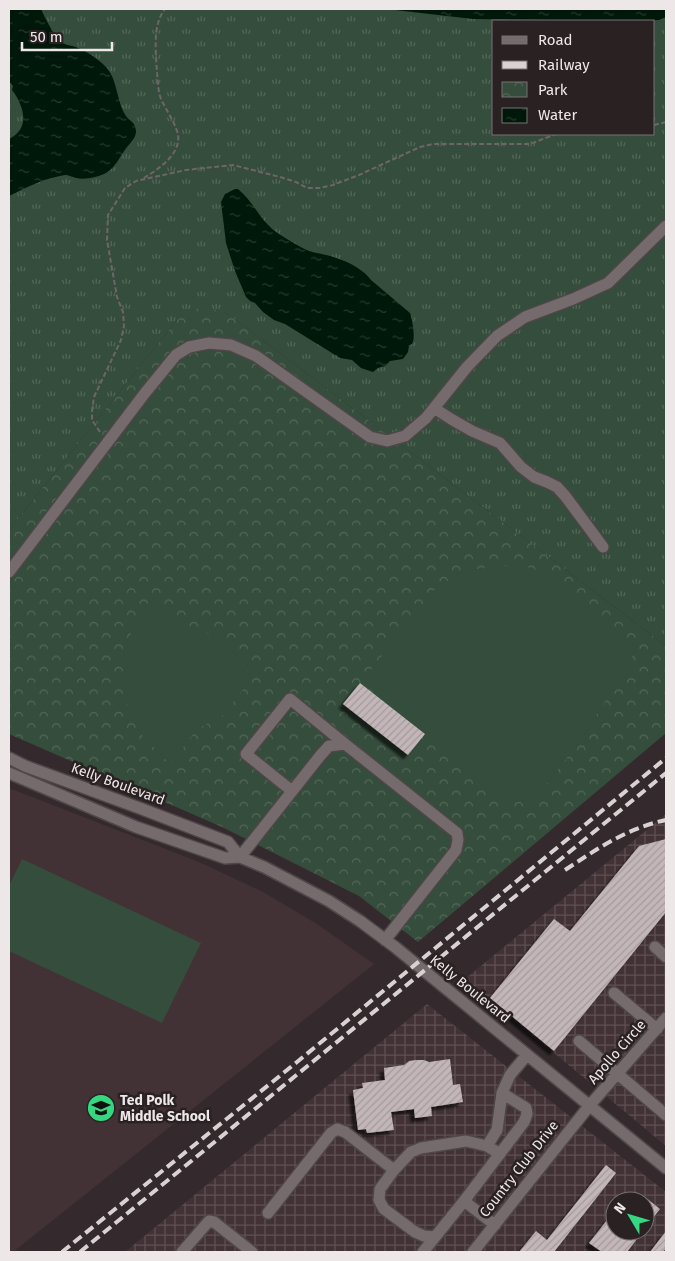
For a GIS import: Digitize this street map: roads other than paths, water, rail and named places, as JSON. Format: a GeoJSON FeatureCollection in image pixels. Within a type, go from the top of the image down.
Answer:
{"type":"FeatureCollection","features":[{"type":"Feature","properties":{"kind":"street"},"geometry":{"type":"LineString","coordinates":[[9,572],[144,393],[176,355],[189,348],[209,343],[231,345],[256,356],[370,437],[387,441],[405,436],[426,418],[467,367],[497,336],[525,317],[573,299],[608,283],[666,226]]}},
{"type":"Feature","properties":{"kind":"street"},"geometry":{"type":"LineString","coordinates":[[434,408],[472,431],[500,443],[521,467],[534,477],[557,487],[603,547]]}},
{"type":"Feature","properties":{"kind":"street"},"geometry":{"type":"LineString","coordinates":[[292,791],[246,754],[290,699],[457,833],[456,850],[385,940]]}},
{"type":"Feature","properties":{"kind":"street"},"geometry":{"type":"LineString","coordinates":[[240,857],[329,746],[345,744]]}},
{"type":"Feature","properties":{"kind":"street","name":"Kelly Boulevard"},"geometry":{"type":"LineString","coordinates":[[9,758],[24,766],[228,842],[240,857]]}},
{"type":"Feature","properties":{"kind":"street","name":"Kelly Boulevard"},"geometry":{"type":"LineString","coordinates":[[9,773],[136,827],[225,858],[240,857],[264,867],[329,901],[385,940],[666,1168]]}},
{"type":"Feature","properties":{"kind":"street"},"geometry":{"type":"LineString","coordinates":[[655,947],[666,956]]}},
{"type":"Feature","properties":{"kind":"street"},"geometry":{"type":"LineString","coordinates":[[614,993],[662,1025]]}},
{"type":"Feature","properties":{"kind":"street","name":"Apollo Circle"},"geometry":{"type":"LineString","coordinates":[[590,1105],[662,1025]]}},
{"type":"Feature","properties":{"kind":"street"},"geometry":{"type":"LineString","coordinates":[[579,1041],[666,1115]]}},
{"type":"Feature","properties":{"kind":"street"},"geometry":{"type":"LineString","coordinates":[[487,1146],[497,1130],[502,1093],[510,1075],[527,1055]]}},
{"type":"Feature","properties":{"kind":"street"},"geometry":{"type":"LineString","coordinates":[[424,1252],[524,1122],[527,1114],[526,1108],[502,1093]]}},
{"type":"Feature","properties":{"kind":"street","name":"Country Club Drive"},"geometry":{"type":"LineString","coordinates":[[473,1252],[590,1105]]}},
{"type":"Feature","properties":{"kind":"street"},"geometry":{"type":"LineString","coordinates":[[268,1213],[330,1133],[337,1129],[345,1132],[394,1170]]}},
{"type":"Feature","properties":{"kind":"street"},"geometry":{"type":"LineString","coordinates":[[435,1237],[424,1236],[415,1232],[384,1208],[379,1200],[380,1189],[394,1170],[411,1152],[421,1148],[466,1142],[487,1146],[500,1154]]}},
{"type":"Feature","properties":{"kind":"street"},"geometry":{"type":"LineString","coordinates":[[464,1201],[495,1225]]}},
{"type":"Feature","properties":{"kind":"street"},"geometry":{"type":"LineString","coordinates":[[182,1252],[209,1221],[214,1222],[252,1252]]}},
{"type":"Feature","properties":{"kind":"water"},"geometry":{"type":"Polygon","coordinates":[[[9,9],[41,9],[60,41],[89,54],[103,64],[110,72],[120,104],[136,131],[133,140],[115,165],[106,173],[80,179],[66,175],[58,176],[36,183],[9,196],[9,139],[20,129],[23,123],[23,116],[20,103],[9,81],[9,9]]]}},
{"type":"Feature","properties":{"kind":"water"},"geometry":{"type":"Polygon","coordinates":[[[386,9],[666,9],[666,17],[655,20],[473,19],[386,9]]]}},
{"type":"Feature","properties":{"kind":"water"},"geometry":{"type":"Polygon","coordinates":[[[235,189],[244,194],[267,224],[279,234],[309,251],[336,258],[356,267],[410,313],[414,337],[403,359],[390,361],[373,372],[361,368],[352,360],[340,358],[285,324],[274,320],[246,297],[226,243],[221,202],[225,194],[235,189]]]}},
{"type":"Feature","properties":{"kind":"railway"},"geometry":{"type":"LineString","coordinates":[[62,1252],[297,1062],[666,758]]}},
{"type":"Feature","properties":{"kind":"railway"},"geometry":{"type":"LineString","coordinates":[[80,1252],[666,773]]}},
{"type":"Feature","properties":{"kind":"railway"},"geometry":{"type":"LineString","coordinates":[[565,870],[625,834],[666,820]]}},
{"type":"Feature","properties":{"kind":"place","name":"Ted Polk Middle School"},"geometry":{"type":"Point","coordinates":[101,1108]}}]}
